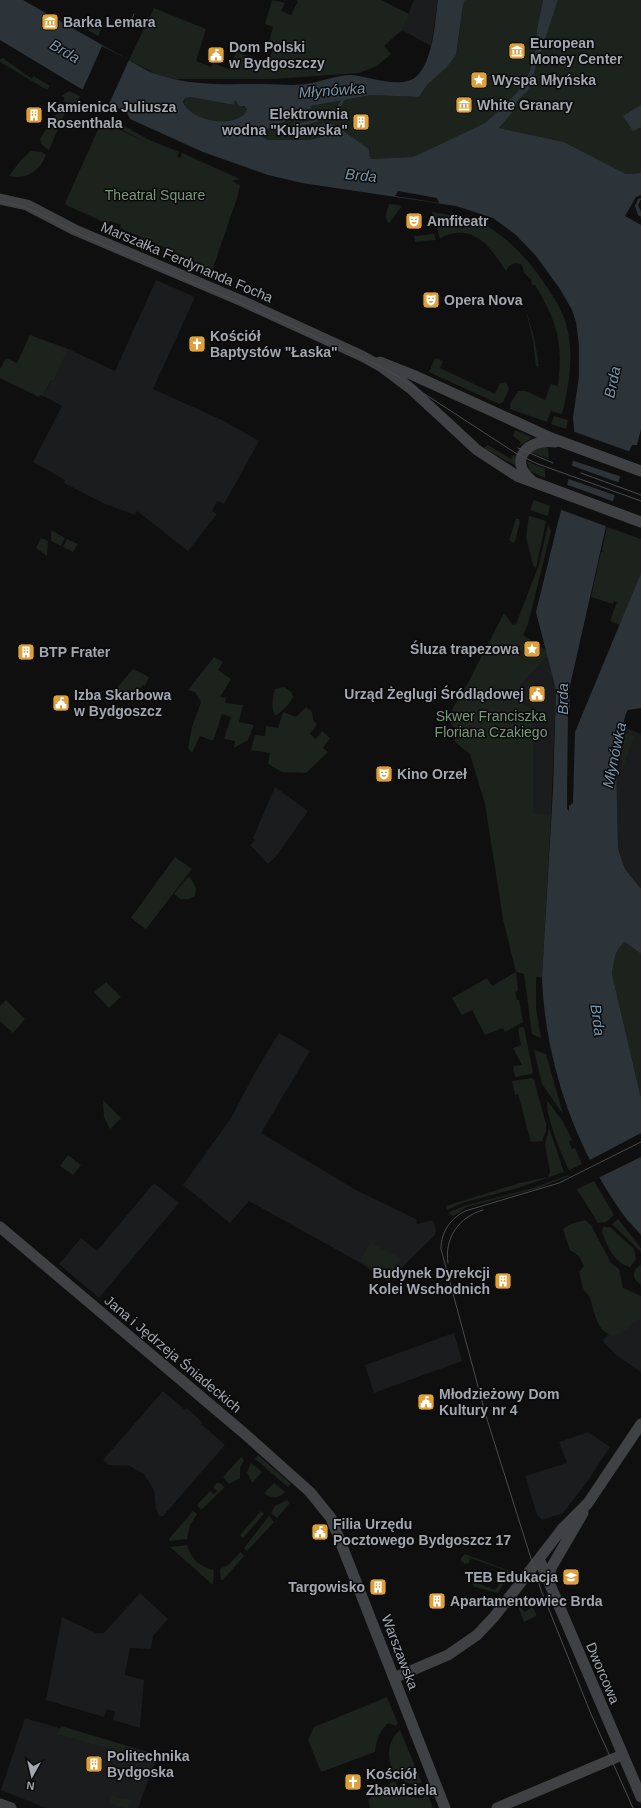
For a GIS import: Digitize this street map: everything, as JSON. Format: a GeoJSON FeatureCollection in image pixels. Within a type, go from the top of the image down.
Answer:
{"type":"FeatureCollection","features":[{"type":"Feature","properties":{"kind":"street","name":"Marszałka Ferdynanda Focha"},"geometry":{"type":"LineString","coordinates":[[0,199],[27,205],[74,230],[242,301],[362,356],[382,367],[410,388],[477,450],[517,476],[641,522]]}},
{"type":"Feature","properties":{"kind":"street","name":"Marszałka Ferdynanda Focha"},"geometry":{"type":"LineString","coordinates":[[362,356],[413,375],[551,440],[641,471]]}},
{"type":"Feature","properties":{"kind":"street"},"geometry":{"type":"LineString","coordinates":[[539,485],[524,474],[520,467],[522,456],[529,446],[535,442],[551,440]]}},
{"type":"Feature","properties":{"kind":"street","name":"Jana i Jędrzeja Śniadeckich"},"geometry":{"type":"LineString","coordinates":[[0,1227],[245,1434],[310,1492],[324,1507]]}},
{"type":"Feature","properties":{"kind":"street"},"geometry":{"type":"LineString","coordinates":[[394,1678],[448,1655],[477,1635],[494,1617],[562,1530],[588,1502],[641,1424]]}},
{"type":"Feature","properties":{"kind":"street"},"geometry":{"type":"LineString","coordinates":[[549,1583],[551,1568],[582,1517],[588,1502]]}},
{"type":"Feature","properties":{"kind":"street","name":"Warszawska"},"geometry":{"type":"LineString","coordinates":[[324,1507],[333,1524],[445,1808]]}},
{"type":"Feature","properties":{"kind":"street","name":"Dworcowa"},"geometry":{"type":"LineString","coordinates":[[539,1559],[641,1797]]}},
{"type":"Feature","properties":{"kind":"street"},"geometry":{"type":"LineString","coordinates":[[497,1808],[622,1755]]}},
{"type":"Feature","properties":{"kind":"shaded area"},"geometry":{"type":"Polygon","coordinates":[[[414,0],[438,0],[431,46],[402,30],[414,0]]]}},
{"type":"Feature","properties":{"kind":"shaded area"},"geometry":{"type":"Polygon","coordinates":[[[156,280],[195,297],[153,389],[224,421],[259,441],[224,504],[217,501],[212,511],[217,514],[188,551],[137,511],[135,515],[105,504],[64,483],[65,480],[33,462],[62,406],[43,396],[68,349],[115,371],[156,280]]]}},
{"type":"Feature","properties":{"kind":"shaded area"},"geometry":{"type":"Polygon","coordinates":[[[548,656],[556,690],[551,814],[533,814],[533,709],[520,701],[520,686],[548,656]]]}},
{"type":"Feature","properties":{"kind":"shaded area"},"geometry":{"type":"Polygon","coordinates":[[[622,726],[641,734],[641,889],[625,869],[618,849],[616,759],[622,726]]]}},
{"type":"Feature","properties":{"kind":"shaded area"},"geometry":{"type":"Polygon","coordinates":[[[275,787],[308,811],[277,855],[268,864],[250,845],[255,840],[253,838],[275,787]]]}},
{"type":"Feature","properties":{"kind":"shaded area"},"geometry":{"type":"Polygon","coordinates":[[[279,1033],[310,1051],[261,1133],[356,1190],[416,1219],[417,1224],[433,1220],[436,1230],[435,1235],[388,1281],[357,1261],[249,1201],[230,1223],[183,1185],[231,1118],[257,1069],[279,1033]]]}},
{"type":"Feature","properties":{"kind":"shaded area"},"geometry":{"type":"Polygon","coordinates":[[[154,1183],[179,1203],[99,1298],[59,1264],[81,1238],[97,1251],[154,1183]]]}},
{"type":"Feature","properties":{"kind":"shaded area"},"geometry":{"type":"Polygon","coordinates":[[[641,1307],[641,1372],[616,1355],[602,1340],[641,1307]]]}},
{"type":"Feature","properties":{"kind":"shaded area"},"geometry":{"type":"Polygon","coordinates":[[[454,1333],[462,1361],[374,1393],[365,1365],[454,1333]]]}},
{"type":"Feature","properties":{"kind":"shaded area"},"geometry":{"type":"Polygon","coordinates":[[[163,1391],[185,1410],[187,1408],[202,1422],[201,1424],[225,1445],[163,1516],[159,1516],[156,1509],[154,1490],[144,1474],[130,1466],[109,1465],[103,1460],[163,1391]]]}},
{"type":"Feature","properties":{"kind":"shaded area"},"geometry":{"type":"Polygon","coordinates":[[[588,1432],[610,1447],[587,1482],[563,1513],[542,1520],[537,1515],[525,1476],[567,1463],[559,1442],[588,1432]]]}},
{"type":"Feature","properties":{"kind":"shaded area"},"geometry":{"type":"Polygon","coordinates":[[[140,1593],[168,1619],[153,1636],[151,1649],[130,1648],[125,1675],[144,1680],[140,1728],[113,1720],[115,1712],[107,1709],[104,1717],[46,1700],[62,1617],[96,1633],[104,1633],[140,1593]]]}},
{"type":"Feature","properties":{"kind":"shaded area"},"geometry":{"type":"Polygon","coordinates":[[[25,1718],[157,1757],[138,1808],[46,1808],[1,1790],[25,1718]]]}},
{"type":"Feature","properties":{"kind":"green space"},"geometry":{"type":"Polygon","coordinates":[[[272,0],[285,3],[281,11],[291,15],[298,1],[296,0],[381,0],[409,14],[402,30],[384,46],[391,54],[377,66],[359,73],[274,79],[177,79],[162,77],[129,60],[154,8],[206,29],[196,61],[211,67],[213,63],[228,69],[237,52],[267,62],[270,58],[273,46],[268,45],[273,27],[265,24],[272,0]]]}},
{"type":"Feature","properties":{"kind":"green space","name":"Wyspa Młyńska"},"geometry":{"type":"Polygon","coordinates":[[[465,0],[543,0],[537,29],[536,48],[529,73],[519,90],[485,123],[413,157],[370,159],[369,149],[338,127],[333,134],[309,140],[268,140],[257,134],[311,109],[311,106],[371,95],[419,97],[427,85],[447,67],[456,55],[465,0]]]}},
{"type":"Feature","properties":{"kind":"green space","name":"Wyspa Młyńska"},"geometry":{"type":"Polygon","coordinates":[[[558,0],[641,0],[641,173],[626,174],[564,142],[499,128],[512,113],[518,100],[528,91],[558,0]]]}},
{"type":"Feature","properties":{"kind":"green space"},"geometry":{"type":"Polygon","coordinates":[[[91,20],[103,25],[98,36],[88,30],[87,27],[91,20]]]}},
{"type":"Feature","properties":{"kind":"green space"},"geometry":{"type":"Polygon","coordinates":[[[3,58],[32,79],[33,76],[50,86],[47,90],[0,62],[0,59],[3,58]]]}},
{"type":"Feature","properties":{"kind":"green space"},"geometry":{"type":"Polygon","coordinates":[[[69,91],[80,96],[75,107],[63,101],[65,98],[61,96],[69,91]]]}},
{"type":"Feature","properties":{"kind":"green space"},"geometry":{"type":"Polygon","coordinates":[[[190,97],[233,105],[234,101],[236,101],[247,109],[242,116],[233,120],[210,120],[199,117],[190,112],[185,106],[185,98],[190,97]]]}},
{"type":"Feature","properties":{"kind":"green space"},"geometry":{"type":"Polygon","coordinates":[[[59,110],[65,113],[49,150],[42,145],[40,139],[59,110]]]}},
{"type":"Feature","properties":{"kind":"green space","name":"Theatral Square"},"geometry":{"type":"Polygon","coordinates":[[[102,121],[149,144],[117,127],[119,123],[147,139],[179,152],[177,157],[180,158],[182,153],[240,179],[232,181],[240,185],[238,195],[212,271],[175,252],[120,228],[121,225],[110,221],[108,224],[66,205],[65,203],[102,121]]]}},
{"type":"Feature","properties":{"kind":"green space"},"geometry":{"type":"Polygon","coordinates":[[[31,151],[42,152],[46,155],[40,166],[32,173],[22,177],[9,176],[21,160],[31,151]]]}},
{"type":"Feature","properties":{"kind":"green space"},"geometry":{"type":"Polygon","coordinates":[[[389,204],[399,205],[401,207],[389,224],[385,217],[389,204]]]}},
{"type":"Feature","properties":{"kind":"green space"},"geometry":{"type":"Polygon","coordinates":[[[432,212],[472,220],[493,230],[520,253],[538,274],[551,293],[560,308],[569,337],[569,376],[562,414],[551,411],[547,422],[510,409],[510,404],[518,391],[526,391],[545,400],[551,384],[558,386],[560,357],[557,334],[554,322],[535,285],[532,285],[531,279],[525,273],[521,264],[515,263],[509,266],[506,271],[487,245],[471,235],[462,233],[452,234],[440,238],[432,212]]]}},
{"type":"Feature","properties":{"kind":"green space"},"geometry":{"type":"Polygon","coordinates":[[[434,234],[436,240],[415,242],[414,236],[434,234]]]}},
{"type":"Feature","properties":{"kind":"green space"},"geometry":{"type":"Polygon","coordinates":[[[525,307],[534,337],[539,366],[536,366],[533,340],[525,307]]]}},
{"type":"Feature","properties":{"kind":"green space"},"geometry":{"type":"Polygon","coordinates":[[[30,335],[68,349],[53,381],[51,380],[43,396],[40,395],[39,397],[0,378],[0,369],[6,358],[17,363],[30,335]]]}},
{"type":"Feature","properties":{"kind":"green space"},"geometry":{"type":"Polygon","coordinates":[[[435,358],[443,361],[440,368],[495,394],[500,383],[506,382],[509,389],[503,402],[499,404],[429,372],[435,358]]]}},
{"type":"Feature","properties":{"kind":"green space"},"geometry":{"type":"Polygon","coordinates":[[[554,416],[568,420],[566,429],[551,424],[554,416]]]}},
{"type":"Feature","properties":{"kind":"green space"},"geometry":{"type":"Polygon","coordinates":[[[515,430],[531,437],[530,439],[519,446],[521,442],[513,436],[515,430]]]}},
{"type":"Feature","properties":{"kind":"green space"},"geometry":{"type":"Polygon","coordinates":[[[488,445],[511,459],[513,455],[516,456],[516,466],[484,448],[488,445]]]}},
{"type":"Feature","properties":{"kind":"green space"},"geometry":{"type":"Polygon","coordinates":[[[544,447],[548,448],[549,459],[530,452],[544,447]]]}},
{"type":"Feature","properties":{"kind":"green space"},"geometry":{"type":"Polygon","coordinates":[[[527,461],[545,469],[545,478],[530,471],[527,461]]]}},
{"type":"Feature","properties":{"kind":"green space"},"geometry":{"type":"Polygon","coordinates":[[[534,500],[550,506],[548,516],[530,510],[534,500]]]}},
{"type":"Feature","properties":{"kind":"green space"},"geometry":{"type":"Polygon","coordinates":[[[529,516],[546,521],[536,568],[533,565],[526,537],[529,516]]]}},
{"type":"Feature","properties":{"kind":"green space"},"geometry":{"type":"Polygon","coordinates":[[[516,519],[519,519],[520,522],[515,541],[513,543],[509,540],[516,519]]]}},
{"type":"Feature","properties":{"kind":"green space","name":"Skwer Franciszka Floriana Czakiego"},"geometry":{"type":"Polygon","coordinates":[[[548,525],[551,531],[528,624],[523,635],[547,651],[548,656],[520,686],[520,701],[533,709],[533,814],[551,814],[542,977],[536,977],[536,1009],[541,1038],[532,1034],[524,974],[516,972],[503,919],[485,804],[470,754],[455,742],[455,730],[447,718],[468,683],[504,613],[513,625],[516,624],[539,565],[548,525]]]}},
{"type":"Feature","properties":{"kind":"green space"},"geometry":{"type":"Polygon","coordinates":[[[607,527],[641,539],[641,573],[620,625],[610,621],[617,602],[614,601],[613,604],[591,597],[601,552],[604,552],[602,550],[607,527]]]}},
{"type":"Feature","properties":{"kind":"green space"},"geometry":{"type":"Polygon","coordinates":[[[51,530],[65,538],[61,546],[51,541],[51,530]]]}},
{"type":"Feature","properties":{"kind":"green space"},"geometry":{"type":"Polygon","coordinates":[[[41,538],[48,541],[47,556],[36,548],[41,538]]]}},
{"type":"Feature","properties":{"kind":"green space"},"geometry":{"type":"Polygon","coordinates":[[[67,539],[78,544],[73,552],[63,547],[67,539]]]}},
{"type":"Feature","properties":{"kind":"green space"},"geometry":{"type":"Polygon","coordinates":[[[214,657],[223,662],[218,670],[231,679],[220,697],[226,698],[225,703],[243,705],[239,722],[254,725],[248,740],[234,748],[235,741],[224,739],[231,717],[222,714],[213,741],[200,736],[192,753],[188,748],[192,727],[201,702],[195,692],[188,690],[214,657]]]}},
{"type":"Feature","properties":{"kind":"green space"},"geometry":{"type":"Polygon","coordinates":[[[133,669],[149,677],[145,686],[143,685],[130,702],[116,689],[133,669]]]}},
{"type":"Feature","properties":{"kind":"green space"},"geometry":{"type":"Polygon","coordinates":[[[284,687],[291,692],[293,697],[288,705],[276,716],[273,711],[275,689],[284,687]]]}},
{"type":"Feature","properties":{"kind":"green space"},"geometry":{"type":"Polygon","coordinates":[[[306,707],[312,712],[313,720],[317,724],[310,734],[316,739],[322,731],[330,738],[323,748],[328,752],[306,773],[282,772],[268,764],[270,753],[251,750],[255,735],[265,736],[266,726],[278,728],[283,712],[296,717],[306,707]]]}},
{"type":"Feature","properties":{"kind":"green space"},"geometry":{"type":"Polygon","coordinates":[[[623,732],[634,736],[623,768],[620,749],[623,732]]]}},
{"type":"Feature","properties":{"kind":"green space"},"geometry":{"type":"Polygon","coordinates":[[[175,857],[192,869],[146,929],[131,918],[175,857]]]}},
{"type":"Feature","properties":{"kind":"green space"},"geometry":{"type":"Polygon","coordinates":[[[190,877],[196,888],[195,896],[189,899],[180,899],[174,894],[187,878],[190,877]]]}},
{"type":"Feature","properties":{"kind":"green space"},"geometry":{"type":"Polygon","coordinates":[[[625,942],[641,954],[641,1098],[612,974],[617,952],[621,945],[625,942]]]}},
{"type":"Feature","properties":{"kind":"green space"},"geometry":{"type":"Polygon","coordinates":[[[516,972],[518,991],[515,992],[517,1000],[519,1000],[523,1022],[505,1032],[503,1028],[485,1035],[472,1010],[462,1015],[452,998],[487,978],[492,986],[516,972]]]}},
{"type":"Feature","properties":{"kind":"green space"},"geometry":{"type":"Polygon","coordinates":[[[106,982],[121,997],[109,1008],[94,992],[106,982]]]}},
{"type":"Feature","properties":{"kind":"green space"},"geometry":{"type":"Polygon","coordinates":[[[6,1000],[25,1019],[13,1033],[0,1021],[0,1006],[6,1000]]]}},
{"type":"Feature","properties":{"kind":"green space"},"geometry":{"type":"Polygon","coordinates":[[[522,1027],[524,1028],[533,1072],[531,1074],[515,1077],[513,1066],[522,1065],[513,1048],[521,1045],[518,1029],[522,1027]]]}},
{"type":"Feature","properties":{"kind":"green space"},"geometry":{"type":"Polygon","coordinates":[[[534,1050],[546,1054],[563,1114],[542,1084],[534,1050]]]}},
{"type":"Feature","properties":{"kind":"green space"},"geometry":{"type":"Polygon","coordinates":[[[532,1078],[534,1080],[546,1124],[546,1131],[542,1141],[531,1142],[518,1094],[515,1095],[512,1081],[532,1078]]]}},
{"type":"Feature","properties":{"kind":"green space"},"geometry":{"type":"Polygon","coordinates":[[[103,1100],[121,1118],[110,1129],[104,1117],[103,1100]]]}},
{"type":"Feature","properties":{"kind":"green space"},"geometry":{"type":"Polygon","coordinates":[[[547,1100],[563,1122],[572,1140],[569,1142],[572,1149],[575,1148],[582,1164],[569,1170],[551,1125],[547,1100]]]}},
{"type":"Feature","properties":{"kind":"green space"},"geometry":{"type":"Polygon","coordinates":[[[549,1128],[564,1172],[521,1187],[462,1203],[447,1210],[446,1206],[520,1183],[548,1177],[550,1172],[545,1145],[549,1128]]]}},
{"type":"Feature","properties":{"kind":"green space"},"geometry":{"type":"Polygon","coordinates":[[[68,1155],[81,1165],[73,1175],[60,1166],[68,1155]]]}},
{"type":"Feature","properties":{"kind":"green space"},"geometry":{"type":"Polygon","coordinates":[[[568,1175],[569,1176],[539,1188],[467,1207],[453,1216],[448,1213],[464,1206],[533,1188],[568,1175]]]}},
{"type":"Feature","properties":{"kind":"green space"},"geometry":{"type":"Polygon","coordinates":[[[594,1181],[614,1215],[606,1222],[598,1223],[577,1189],[594,1181]]]}},
{"type":"Feature","properties":{"kind":"green space"},"geometry":{"type":"Polygon","coordinates":[[[618,1219],[641,1248],[641,1252],[612,1224],[618,1219]]]}},
{"type":"Feature","properties":{"kind":"green space"},"geometry":{"type":"Polygon","coordinates":[[[585,1220],[591,1225],[611,1263],[619,1269],[623,1288],[641,1296],[641,1318],[618,1334],[611,1335],[606,1333],[598,1323],[590,1298],[582,1284],[579,1272],[584,1266],[579,1256],[570,1250],[563,1229],[571,1224],[585,1220]]]}},
{"type":"Feature","properties":{"kind":"green space"},"geometry":{"type":"Polygon","coordinates":[[[603,1227],[610,1227],[634,1249],[636,1259],[630,1267],[624,1265],[615,1258],[606,1243],[602,1232],[603,1227]]]}},
{"type":"Feature","properties":{"kind":"green space"},"geometry":{"type":"Polygon","coordinates":[[[370,1243],[402,1259],[385,1276],[360,1261],[370,1243]]]}},
{"type":"Feature","properties":{"kind":"green space"},"geometry":{"type":"Polygon","coordinates":[[[641,1265],[641,1285],[634,1277],[634,1272],[641,1265]]]}},
{"type":"Feature","properties":{"kind":"green space"},"geometry":{"type":"Polygon","coordinates":[[[258,1455],[291,1484],[288,1487],[255,1459],[258,1455]]]}},
{"type":"Feature","properties":{"kind":"green space"},"geometry":{"type":"Polygon","coordinates":[[[241,1457],[244,1460],[240,1468],[240,1478],[229,1484],[223,1477],[241,1457]]]}},
{"type":"Feature","properties":{"kind":"green space"},"geometry":{"type":"Polygon","coordinates":[[[251,1463],[262,1472],[252,1483],[247,1472],[251,1463]]]}},
{"type":"Feature","properties":{"kind":"green space"},"geometry":{"type":"Polygon","coordinates":[[[217,1483],[220,1483],[225,1487],[201,1510],[197,1505],[210,1491],[214,1494],[217,1491],[213,1487],[217,1483]]]}},
{"type":"Feature","properties":{"kind":"green space"},"geometry":{"type":"Polygon","coordinates":[[[274,1483],[285,1492],[278,1497],[272,1497],[264,1493],[274,1483]]]}},
{"type":"Feature","properties":{"kind":"green space"},"geometry":{"type":"Polygon","coordinates":[[[287,1500],[290,1503],[277,1518],[271,1513],[275,1506],[287,1500]]]}},
{"type":"Feature","properties":{"kind":"green space"},"geometry":{"type":"Polygon","coordinates":[[[193,1511],[197,1514],[190,1525],[187,1539],[169,1541],[169,1539],[193,1511]]]}},
{"type":"Feature","properties":{"kind":"green space"},"geometry":{"type":"Polygon","coordinates":[[[261,1511],[264,1514],[243,1538],[240,1535],[261,1511]]]}},
{"type":"Feature","properties":{"kind":"green space"},"geometry":{"type":"Polygon","coordinates":[[[269,1516],[274,1522],[247,1551],[244,1548],[269,1516]]]}},
{"type":"Feature","properties":{"kind":"green space"},"geometry":{"type":"Polygon","coordinates":[[[187,1545],[197,1562],[204,1567],[214,1570],[213,1585],[170,1547],[187,1545]]]}},
{"type":"Feature","properties":{"kind":"green space"},"geometry":{"type":"Polygon","coordinates":[[[241,1552],[244,1556],[223,1580],[221,1580],[220,1569],[228,1565],[241,1552]]]}},
{"type":"Feature","properties":{"kind":"green space"},"geometry":{"type":"Polygon","coordinates":[[[465,1554],[510,1571],[498,1593],[475,1587],[472,1584],[474,1582],[495,1590],[507,1574],[507,1571],[470,1558],[469,1563],[465,1564],[461,1561],[461,1558],[465,1554]]]}},
{"type":"Feature","properties":{"kind":"green space"},"geometry":{"type":"Polygon","coordinates":[[[517,1604],[525,1612],[532,1607],[536,1613],[536,1616],[524,1622],[517,1604]]]}},
{"type":"Feature","properties":{"kind":"green space"},"geometry":{"type":"Polygon","coordinates":[[[387,1697],[398,1724],[396,1726],[388,1723],[385,1726],[379,1736],[375,1752],[321,1772],[308,1740],[314,1727],[387,1697]]]}},
{"type":"Feature","properties":{"kind":"green space"},"geometry":{"type":"Polygon","coordinates":[[[61,1726],[158,1755],[154,1765],[126,1754],[58,1734],[61,1726]]]}},
{"type":"Feature","properties":{"kind":"green space"},"geometry":{"type":"Polygon","coordinates":[[[400,1730],[422,1783],[411,1783],[402,1780],[391,1766],[389,1757],[390,1747],[393,1738],[400,1730]]]}},
{"type":"Feature","properties":{"kind":"green space"},"geometry":{"type":"Polygon","coordinates":[[[394,1781],[397,1784],[396,1789],[398,1793],[411,1797],[424,1798],[422,1791],[426,1791],[433,1808],[370,1808],[368,1799],[390,1788],[389,1784],[394,1781]]]}},
{"type":"Feature","properties":{"kind":"green space"},"geometry":{"type":"Polygon","coordinates":[[[112,1795],[132,1800],[128,1808],[123,1808],[112,1803],[110,1801],[112,1795]]]}},
{"type":"Feature","properties":{"kind":"water"},"geometry":{"type":"Polygon","coordinates":[[[0,0],[23,0],[148,71],[177,80],[205,84],[295,85],[351,75],[382,81],[399,82],[413,79],[420,73],[425,65],[432,43],[438,0],[465,0],[456,55],[447,67],[427,85],[419,97],[371,95],[311,106],[311,109],[257,134],[268,140],[309,140],[333,134],[338,127],[369,149],[370,159],[413,157],[485,123],[519,90],[529,73],[536,48],[537,29],[543,0],[558,0],[528,91],[518,100],[512,113],[499,128],[564,142],[626,174],[641,173],[641,199],[638,205],[641,212],[641,429],[637,445],[632,445],[625,460],[607,522],[569,690],[570,708],[568,710],[567,809],[569,811],[569,806],[573,803],[575,732],[641,573],[641,708],[628,710],[626,713],[618,743],[616,759],[618,849],[625,869],[641,889],[641,954],[625,942],[621,945],[617,952],[612,974],[641,1098],[641,1235],[623,1214],[602,1181],[587,1154],[575,1126],[555,1068],[544,1007],[542,977],[553,790],[556,690],[536,612],[576,449],[573,418],[579,376],[579,346],[576,322],[572,310],[560,289],[536,256],[516,235],[493,218],[456,206],[302,183],[268,175],[203,152],[130,119],[127,113],[78,87],[0,40],[0,0]],[[190,97],[185,98],[183,102],[188,109],[196,115],[205,119],[216,121],[236,119],[243,115],[247,109],[244,106],[239,106],[236,101],[234,101],[234,105],[190,97]]]}},
{"type":"Feature","properties":{"kind":"water"},"geometry":{"type":"Polygon","coordinates":[[[641,105],[641,127],[633,131],[623,116],[641,105]]]}},
{"type":"Feature","properties":{"kind":"pier"},"geometry":{"type":"Polygon","coordinates":[[[102,46],[129,60],[108,106],[82,91],[102,46]]]}},
{"type":"Feature","properties":{"kind":"pier"},"geometry":{"type":"Polygon","coordinates":[[[398,191],[437,198],[439,203],[395,196],[398,191]]]}},
{"type":"Feature","properties":{"kind":"pier"},"geometry":{"type":"Polygon","coordinates":[[[641,195],[641,198],[638,199],[635,206],[638,215],[641,217],[641,225],[625,216],[636,197],[641,195]]]}},
{"type":"Feature","properties":{"kind":"pier"},"geometry":{"type":"Polygon","coordinates":[[[572,431],[631,452],[622,477],[571,460],[574,449],[572,431]]]}},
{"type":"Feature","properties":{"kind":"pier"},"geometry":{"type":"Polygon","coordinates":[[[570,465],[620,483],[617,496],[566,478],[570,465]]]}},
{"type":"Feature","properties":{"kind":"pier"},"geometry":{"type":"Polygon","coordinates":[[[565,484],[615,502],[608,527],[559,509],[565,484]]]}},
{"type":"Feature","properties":{"kind":"pier"},"geometry":{"type":"Polygon","coordinates":[[[641,1133],[641,1157],[598,1178],[588,1161],[641,1133]]]}},
{"type":"Feature","properties":{"kind":"waterway","name":"Młynówka"},"geometry":{"type":"LineString","coordinates":[[330,134],[333,126],[330,125],[296,130],[295,125],[324,118],[336,110],[344,97]]}},
{"type":"Feature","properties":{"kind":"tram line"},"geometry":{"type":"LineString","coordinates":[[131,21],[134,14]]}},
{"type":"Feature","properties":{"kind":"tram line"},"geometry":{"type":"LineString","coordinates":[[0,201],[37,212],[83,236],[234,300],[373,363],[394,374],[517,454],[538,464],[641,501]]}},
{"type":"Feature","properties":{"kind":"tram line"},"geometry":{"type":"LineString","coordinates":[[518,448],[553,463]]}},
{"type":"Feature","properties":{"kind":"tram line"},"geometry":{"type":"LineString","coordinates":[[581,473],[641,495]]}},
{"type":"Feature","properties":{"kind":"tram line"},"geometry":{"type":"LineString","coordinates":[[633,1808],[591,1714],[541,1590],[486,1416],[441,1249],[441,1243],[447,1227],[455,1218],[465,1211],[559,1183],[641,1142]]}},
{"type":"Feature","properties":{"kind":"tram line"},"geometry":{"type":"LineString","coordinates":[[448,1263],[448,1245],[455,1230],[460,1223],[474,1213],[483,1210]]}},
{"type":"Feature","properties":{"kind":"place","name":"Barka Lemara"},"geometry":{"type":"Point","coordinates":[50,22]}},
{"type":"Feature","properties":{"kind":"place","name":"European Money Center"},"geometry":{"type":"Point","coordinates":[517,51]}},
{"type":"Feature","properties":{"kind":"place","name":"Dom Polski w Bydgoszczy"},"geometry":{"type":"Point","coordinates":[216,55]}},
{"type":"Feature","properties":{"kind":"place","name":"Wyspa Młyńska"},"geometry":{"type":"Point","coordinates":[479,80]}},
{"type":"Feature","properties":{"kind":"place","name":"White Granary"},"geometry":{"type":"Point","coordinates":[464,105]}},
{"type":"Feature","properties":{"kind":"place","name":"Kamienica Juliusza Rosenthala"},"geometry":{"type":"Point","coordinates":[34,115]}},
{"type":"Feature","properties":{"kind":"place","name":"Elektrownia wodna \"Kujawska\""},"geometry":{"type":"Point","coordinates":[361,122]}},
{"type":"Feature","properties":{"kind":"place","name":"Amfiteatr"},"geometry":{"type":"Point","coordinates":[414,221]}},
{"type":"Feature","properties":{"kind":"place","name":"Opera Nova"},"geometry":{"type":"Point","coordinates":[431,300]}},
{"type":"Feature","properties":{"kind":"place","name":"Kościół Baptystów \"Łaska\""},"geometry":{"type":"Point","coordinates":[197,344]}},
{"type":"Feature","properties":{"kind":"place","name":"Śluza trapezowa"},"geometry":{"type":"Point","coordinates":[532,649]}},
{"type":"Feature","properties":{"kind":"place","name":"BTP Frater"},"geometry":{"type":"Point","coordinates":[26,652]}},
{"type":"Feature","properties":{"kind":"place","name":"Urząd Żeglugi Śródlądowej"},"geometry":{"type":"Point","coordinates":[537,694]}},
{"type":"Feature","properties":{"kind":"place","name":"Izba Skarbowa w Bydgoszcz"},"geometry":{"type":"Point","coordinates":[61,703]}},
{"type":"Feature","properties":{"kind":"place","name":"Kino Orzeł"},"geometry":{"type":"Point","coordinates":[384,774]}},
{"type":"Feature","properties":{"kind":"place","name":"Budynek Dyrekcji Kolei Wschodnich"},"geometry":{"type":"Point","coordinates":[503,1281]}},
{"type":"Feature","properties":{"kind":"place","name":"Młodzieżowy Dom Kultury nr 4"},"geometry":{"type":"Point","coordinates":[426,1402]}},
{"type":"Feature","properties":{"kind":"place","name":"Filia Urzędu Pocztowego Bydgoszcz 17"},"geometry":{"type":"Point","coordinates":[320,1532]}},
{"type":"Feature","properties":{"kind":"place","name":"TEB Edukacja"},"geometry":{"type":"Point","coordinates":[571,1577]}},
{"type":"Feature","properties":{"kind":"place","name":"Targowisko"},"geometry":{"type":"Point","coordinates":[378,1587]}},
{"type":"Feature","properties":{"kind":"place","name":"Apartamentowiec Brda"},"geometry":{"type":"Point","coordinates":[437,1601]}},
{"type":"Feature","properties":{"kind":"place","name":"Politechnika Bydgoska"},"geometry":{"type":"Point","coordinates":[94,1764]}},
{"type":"Feature","properties":{"kind":"place","name":"Kościół Zbawiciela"},"geometry":{"type":"Point","coordinates":[353,1782]}},
{"type":"Feature","properties":{"kind":"water label","name":"Brda"},"geometry":{"type":"Point","coordinates":[65,51]}},
{"type":"Feature","properties":{"kind":"water label","name":"Brda"},"geometry":{"type":"Point","coordinates":[361,175]}},
{"type":"Feature","properties":{"kind":"water label","name":"Brda"},"geometry":{"type":"Point","coordinates":[612,382]}},
{"type":"Feature","properties":{"kind":"water label","name":"Brda"},"geometry":{"type":"Point","coordinates":[562,699]}},
{"type":"Feature","properties":{"kind":"water label","name":"Brda"},"geometry":{"type":"Point","coordinates":[598,1020]}}]}
